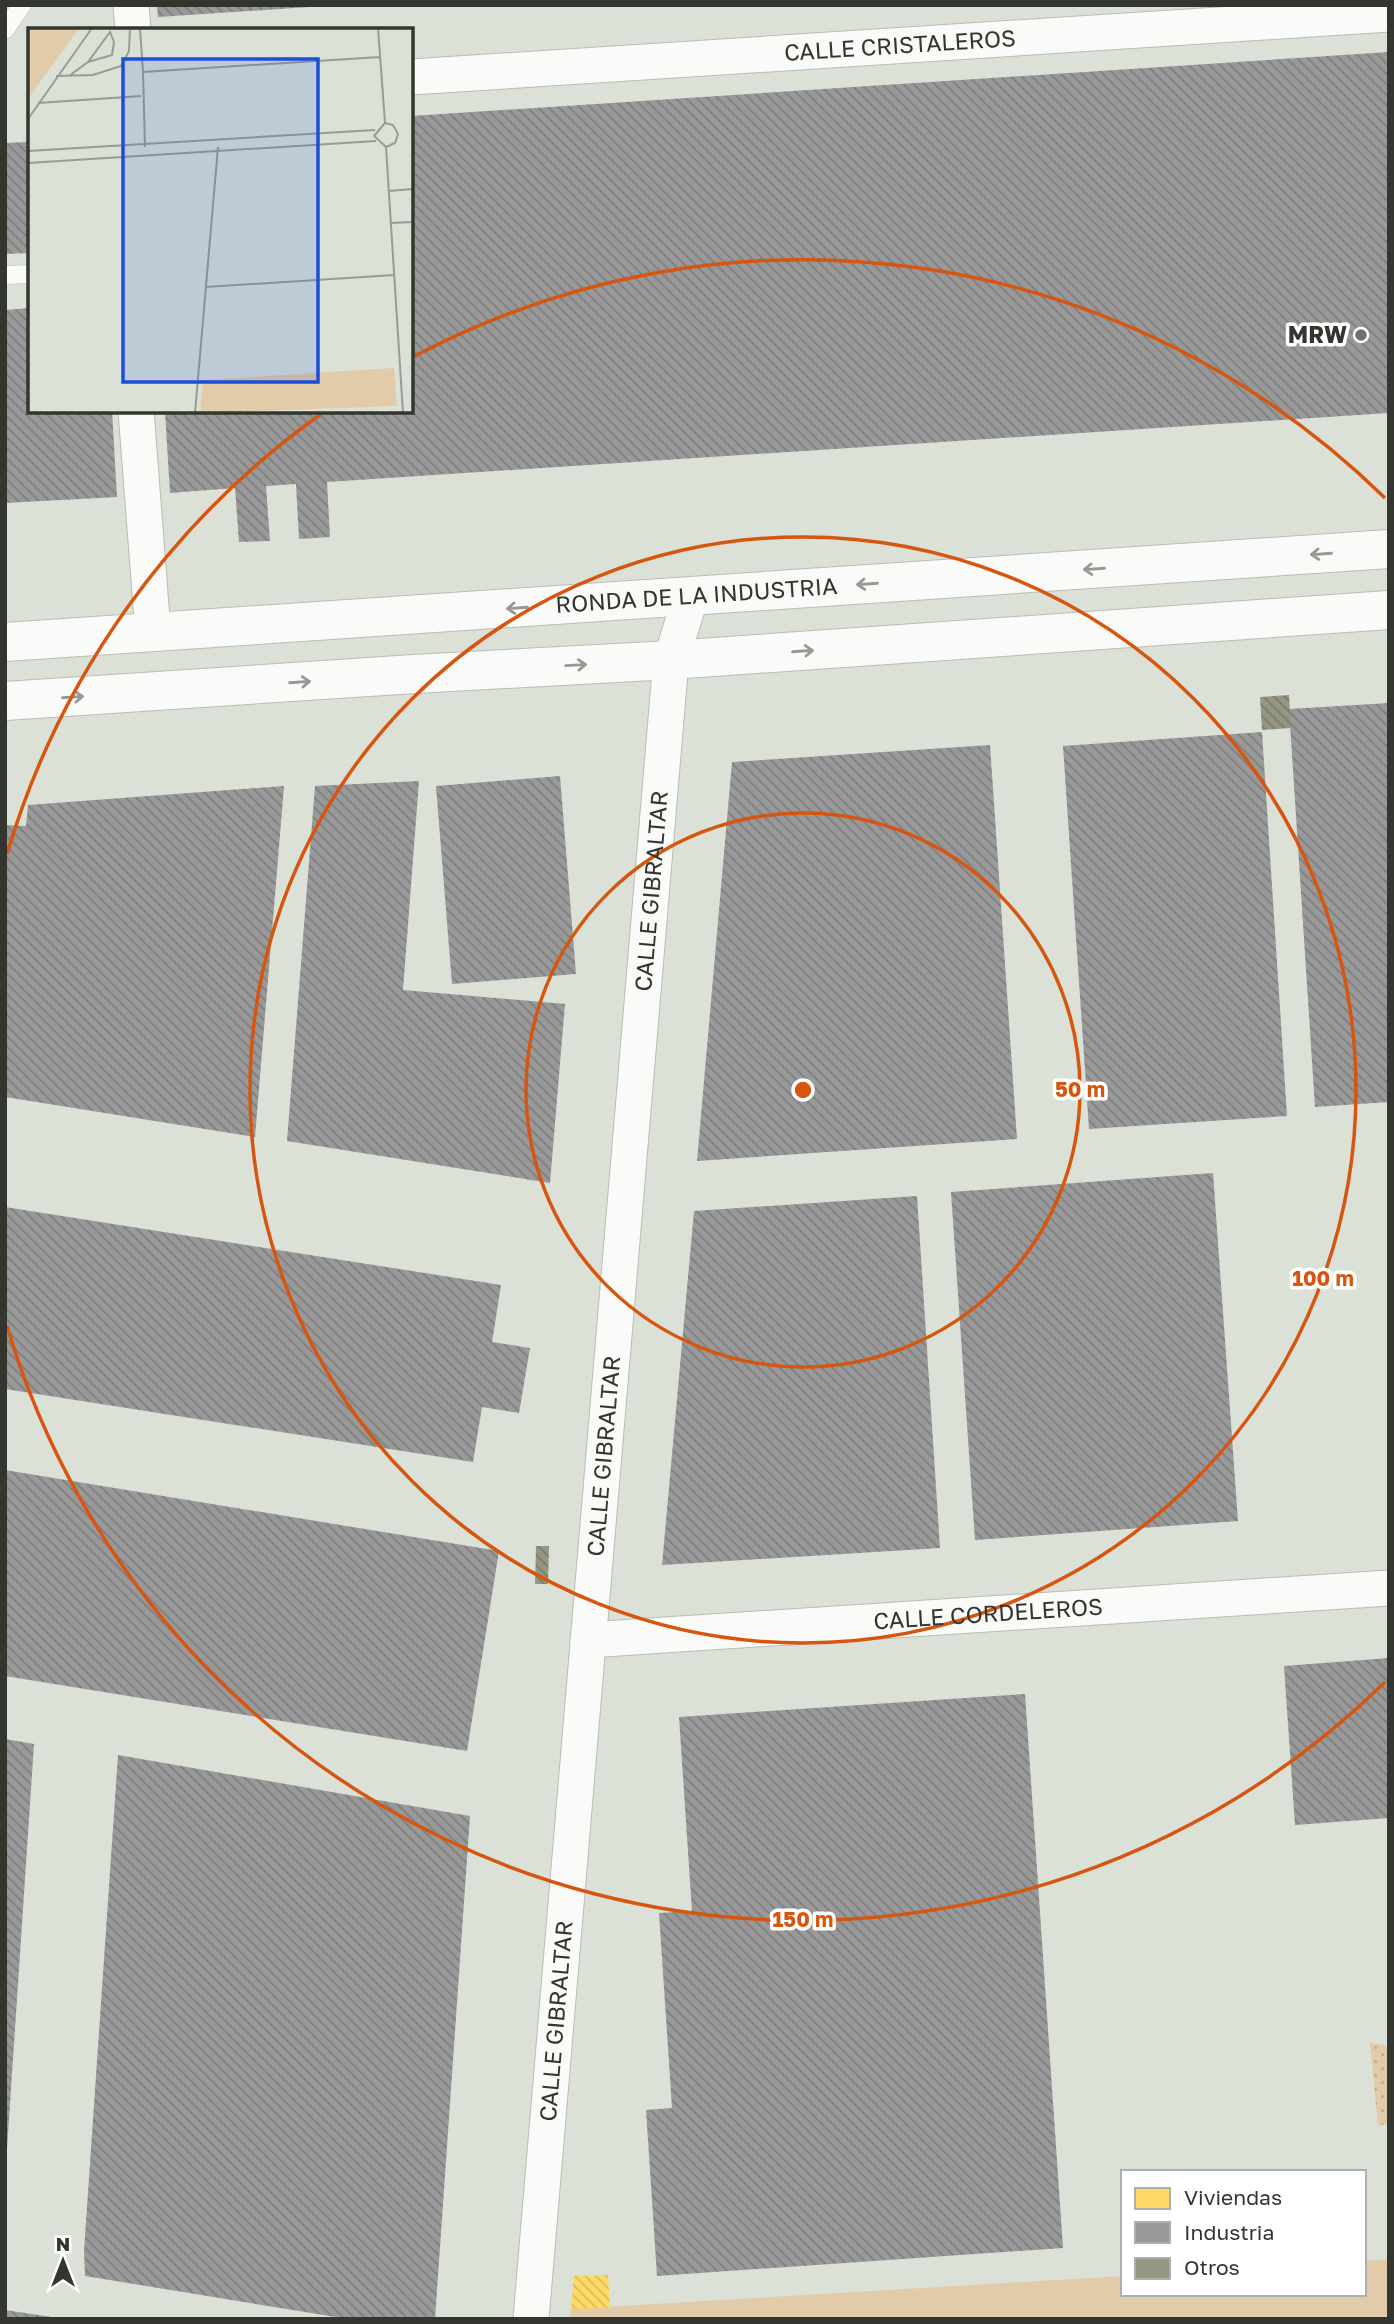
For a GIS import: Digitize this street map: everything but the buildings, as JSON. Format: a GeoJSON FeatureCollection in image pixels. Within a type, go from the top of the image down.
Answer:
{"type":"FeatureCollection","features":[{"type":"Feature","properties":{"kind":"street"},"geometry":{"type":"LineString","coordinates":[[131,5],[132,28]]}},
{"type":"Feature","properties":{"kind":"street","name":"CALLE CRISTALEROS"},"geometry":{"type":"LineString","coordinates":[[413,77],[1389,14]]}},
{"type":"Feature","properties":{"kind":"street"},"geometry":{"type":"LineString","coordinates":[[136,413],[152,632]]}},
{"type":"Feature","properties":{"kind":"street","name":"RONDA DE LA INDUSTRIA"},"geometry":{"type":"LineString","coordinates":[[5,642],[1389,549]]}},
{"type":"Feature","properties":{"kind":"street","name":"CALLE GIBRALTAR"},"geometry":{"type":"LineString","coordinates":[[531,2319],[671,660],[691,596]]}},
{"type":"Feature","properties":{"kind":"street"},"geometry":{"type":"LineString","coordinates":[[5,701],[671,660],[1389,610]]}},
{"type":"Feature","properties":{"kind":"street","name":"CALLE CORDELEROS"},"geometry":{"type":"LineString","coordinates":[[588,1640],[1389,1588]]}},
{"type":"Feature","properties":{"kind":"lane"},"geometry":{"type":"LineString","coordinates":[[5,30],[22,5]]}},
{"type":"Feature","properties":{"kind":"lane"},"geometry":{"type":"LineString","coordinates":[[5,275],[28,274]]}},
{"type":"Feature","properties":{"kind":"shaded area"},"geometry":{"type":"Polygon","coordinates":[[[1370,2043],[1389,2046],[1389,2123],[1378,2126],[1370,2043]]]}},
{"type":"Feature","properties":{"kind":"shaded area"},"geometry":{"type":"Polygon","coordinates":[[[1389,2259],[1389,2319],[570,2319],[571,2309],[1121,2276],[1121,2296],[1366,2296],[1366,2261],[1389,2259]]]}},
{"type":"Feature","properties":{"kind":"place","name":"MRW"},"geometry":{"type":"Point","coordinates":[1361,335]}}]}
